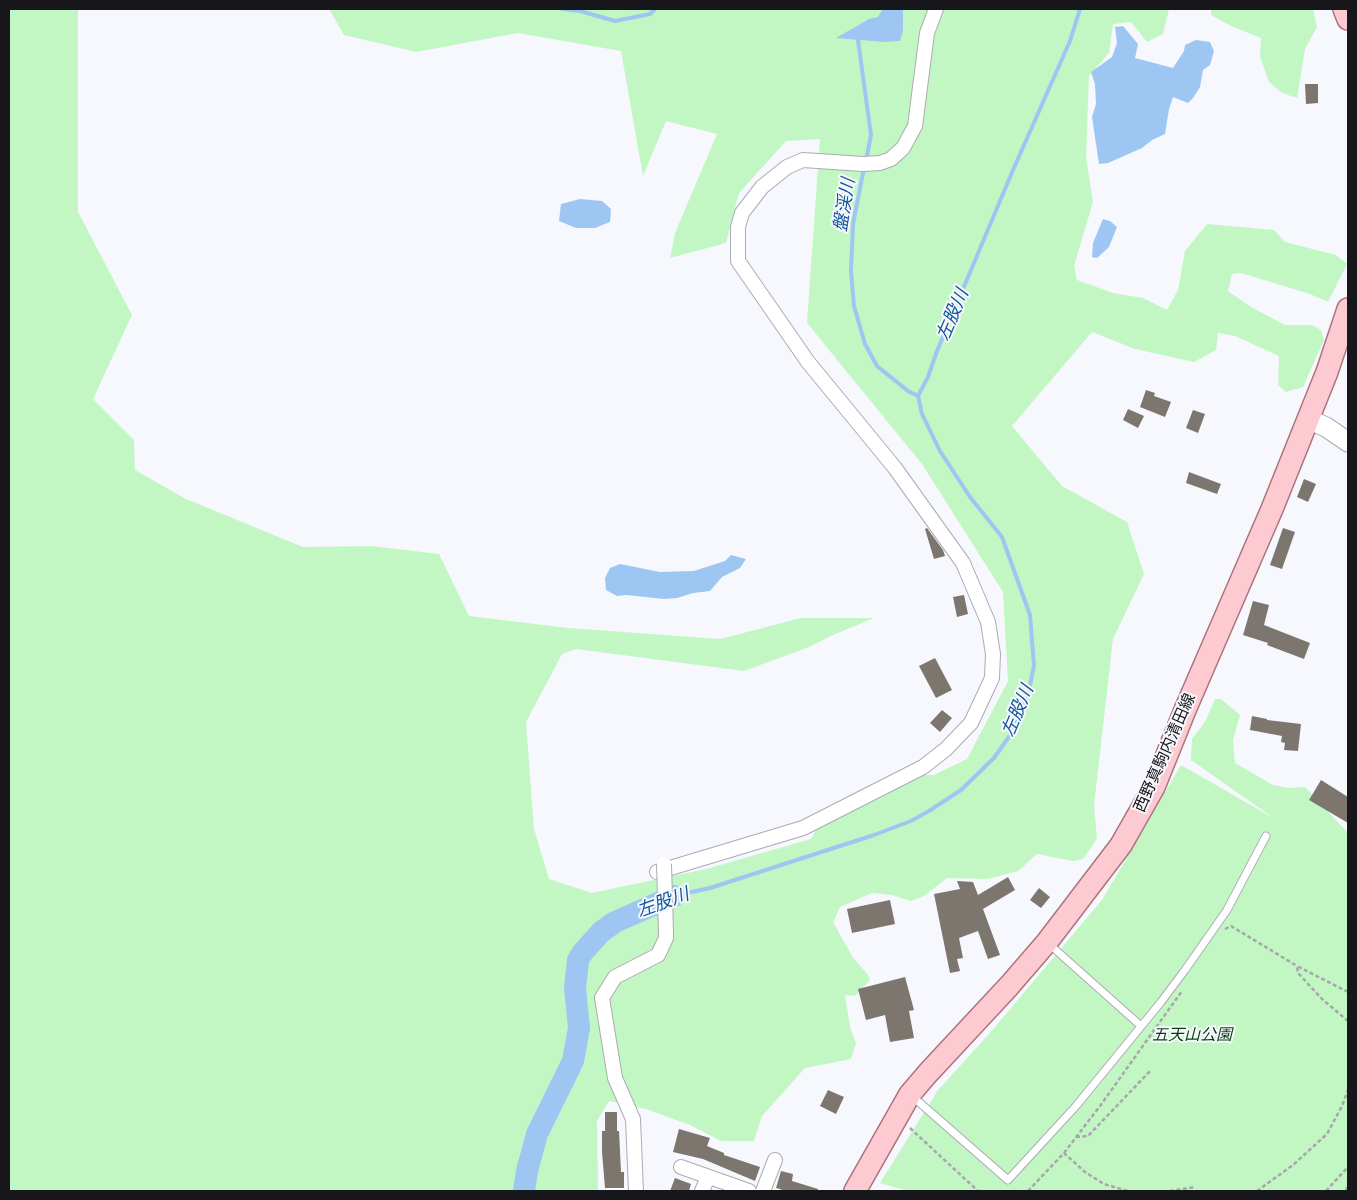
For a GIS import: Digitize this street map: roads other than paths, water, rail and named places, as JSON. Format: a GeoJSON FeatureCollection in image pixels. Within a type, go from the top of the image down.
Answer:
{"type":"FeatureCollection","features":[{"type":"Feature","properties":{"kind":"main road"},"geometry":{"type":"LineString","coordinates":[[1344,9],[1348,19]]}},
{"type":"Feature","properties":{"kind":"main road","name":"西野真駒内清田線"},"geometry":{"type":"LineString","coordinates":[[855,1191],[910,1094],[1047,942],[1121,845],[1154,787],[1185,710],[1272,509],[1330,363],[1348,309]]}},
{"type":"Feature","properties":{"kind":"street"},"geometry":{"type":"LineString","coordinates":[[636,1191],[633,1119],[615,1078],[602,998],[615,977],[658,956],[666,938],[660,868],[803,828],[923,768],[946,750],[971,723],[992,678],[993,654],[988,622],[963,562],[895,468],[808,362],[738,261],[738,226],[742,213],[762,187],[787,167],[803,160],[863,164],[880,163],[891,159],[903,148],[915,126],[927,34],[936,9]]}},
{"type":"Feature","properties":{"kind":"street"},"geometry":{"type":"LineString","coordinates":[[1308,420],[1326,427],[1348,442]]}},
{"type":"Feature","properties":{"kind":"street"},"geometry":{"type":"LineString","coordinates":[[763,1191],[775,1160]]}},
{"type":"Feature","properties":{"kind":"street"},"geometry":{"type":"LineString","coordinates":[[681,1167],[749,1191]]}},
{"type":"Feature","properties":{"kind":"street"},"geometry":{"type":"LineString","coordinates":[[702,1191],[708,1177]]}},
{"type":"Feature","properties":{"kind":"lane"},"geometry":{"type":"LineString","coordinates":[[910,1094],[1008,1180],[1076,1106],[1185,970],[1227,910],[1266,836]]}},
{"type":"Feature","properties":{"kind":"lane"},"geometry":{"type":"LineString","coordinates":[[1047,942],[1141,1026]]}},
{"type":"Feature","properties":{"kind":"water"},"geometry":{"type":"Polygon","coordinates":[[[883,9],[903,9],[903,31],[900,41],[884,42],[836,38],[869,19],[878,17],[883,9]]]}},
{"type":"Feature","properties":{"kind":"water"},"geometry":{"type":"Polygon","coordinates":[[[1123,26],[1138,44],[1135,58],[1173,68],[1184,51],[1185,45],[1196,40],[1210,42],[1214,51],[1210,65],[1203,70],[1200,87],[1193,98],[1188,103],[1173,97],[1165,134],[1152,140],[1142,148],[1108,163],[1099,164],[1092,117],[1096,104],[1095,84],[1091,72],[1112,57],[1117,43],[1115,27],[1123,26]]]}},
{"type":"Feature","properties":{"kind":"water"},"geometry":{"type":"Polygon","coordinates":[[[580,199],[602,201],[611,209],[610,222],[595,228],[576,228],[559,221],[561,204],[580,199]]]}},
{"type":"Feature","properties":{"kind":"water"},"geometry":{"type":"Polygon","coordinates":[[[1103,219],[1110,221],[1117,227],[1109,247],[1097,258],[1092,257],[1093,243],[1103,219]]]}},
{"type":"Feature","properties":{"kind":"water"},"geometry":{"type":"Polygon","coordinates":[[[731,555],[746,559],[740,568],[722,577],[710,591],[664,599],[626,595],[617,596],[606,590],[605,578],[610,568],[620,564],[660,572],[694,571],[725,561],[731,555]]]}},
{"type":"Feature","properties":{"kind":"waterway","name":"盤渓川"},"geometry":{"type":"LineString","coordinates":[[562,9],[580,11],[615,21],[650,14],[655,9]]}},
{"type":"Feature","properties":{"kind":"waterway","name":"左股川"},"geometry":{"type":"LineString","coordinates":[[674,896],[710,888],[874,835],[911,821],[961,790],[994,758],[1013,731],[1029,690],[1034,666],[1030,615],[1002,537],[970,497],[940,451],[922,414],[918,396],[928,377],[937,351],[1013,170],[1070,41],[1080,9]]}},
{"type":"Feature","properties":{"kind":"waterway","name":"盤渓川"},"geometry":{"type":"LineString","coordinates":[[860,38],[858,40],[871,135],[866,161]]}},
{"type":"Feature","properties":{"kind":"waterway","name":"盤渓川"},"geometry":{"type":"LineString","coordinates":[[864,168],[853,224],[851,271],[854,306],[865,344],[877,366],[908,391],[918,396]]}},
{"type":"Feature","properties":{"kind":"waterway","name":"左股川"},"geometry":{"type":"LineString","coordinates":[[524,1191],[527,1171],[537,1134],[573,1061],[579,1028],[575,988],[578,960],[601,932],[615,922],[674,896]]}},
{"type":"Feature","properties":{"kind":"park label","name":"五天山公園"},"geometry":{"type":"Point","coordinates":[1192,1035]}}]}
